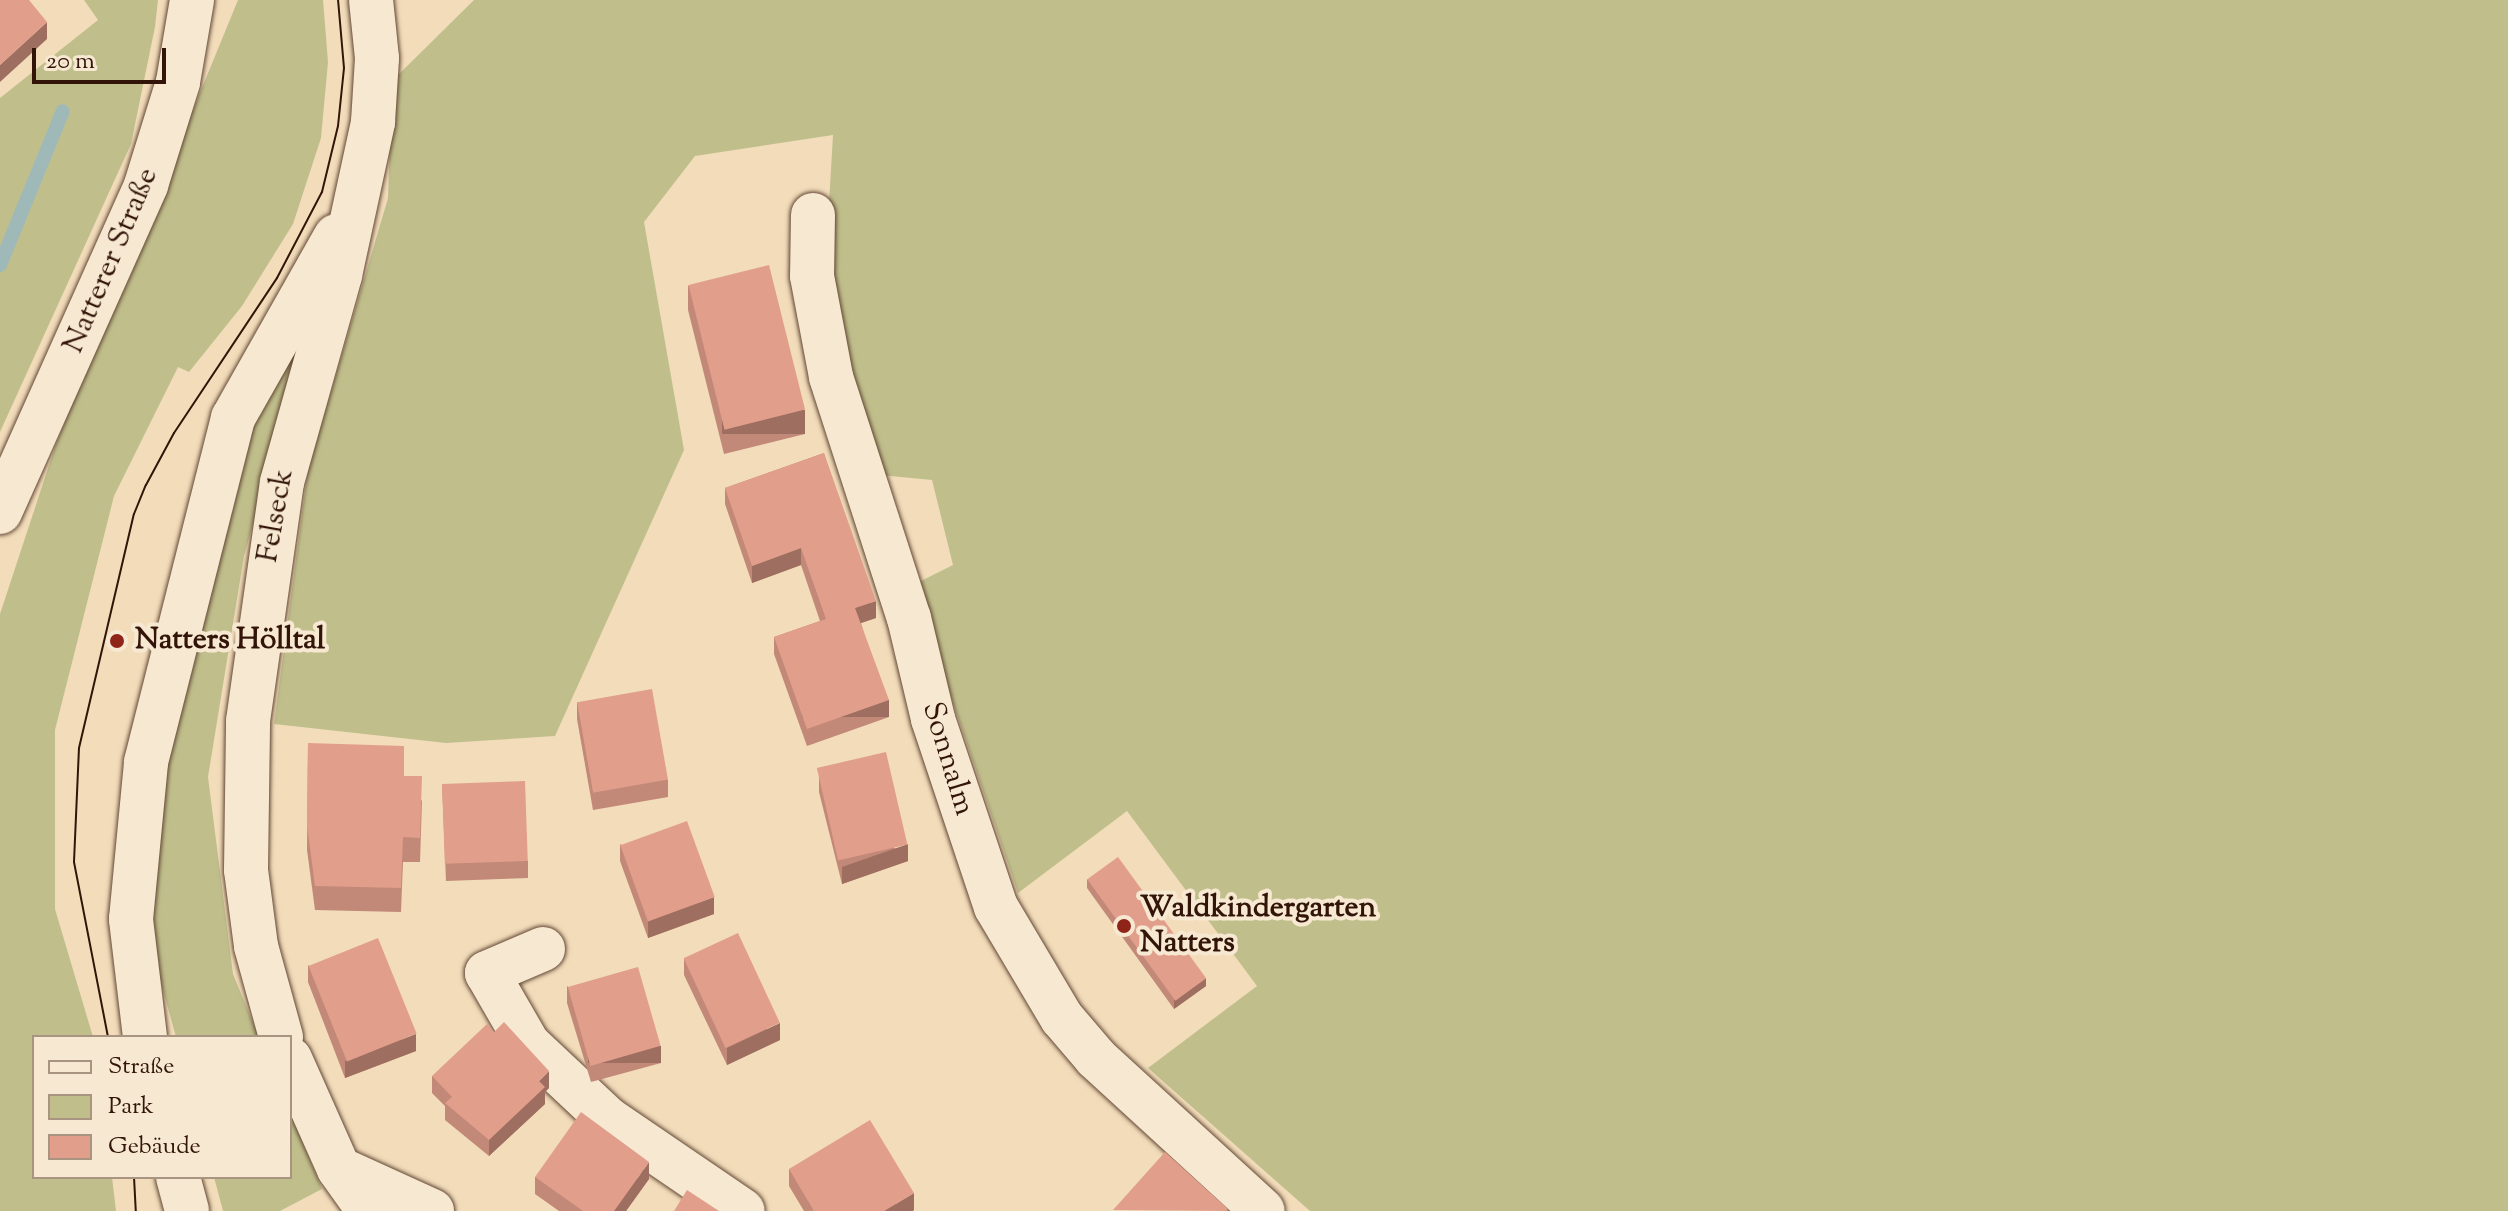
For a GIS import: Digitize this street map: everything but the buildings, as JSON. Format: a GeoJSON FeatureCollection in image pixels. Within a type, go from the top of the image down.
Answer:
{"type":"FeatureCollection","features":[{"type":"Feature","properties":{"kind":"street","name":"Natterer Straße"},"geometry":{"type":"LineString","coordinates":[[0,512],[146,185],[178,82],[192,0]]}},
{"type":"Feature","properties":{"kind":"street","name":"Felseck"},"geometry":{"type":"LineString","coordinates":[[280,1035],[258,959],[246,870],[248,721],[282,482],[355,208],[375,98],[371,0]]}},
{"type":"Feature","properties":{"kind":"street"},"geometry":{"type":"LineString","coordinates":[[145,1035],[131,919],[146,762],[222,450],[246,390],[355,208]]}},
{"type":"Feature","properties":{"kind":"street","name":"Sonnalm"},"geometry":{"type":"LineString","coordinates":[[813,215],[812,276],[831,377],[909,618],[933,719],[996,907],[1062,1018],[1096,1058],[1263,1211]]}},
{"type":"Feature","properties":{"kind":"street"},"geometry":{"type":"LineString","coordinates":[[543,949],[487,973],[528,1044],[608,1119],[743,1211]]}},
{"type":"Feature","properties":{"kind":"street"},"geometry":{"type":"LineString","coordinates":[[292,1063],[339,1169],[369,1211]]}},
{"type":"Feature","properties":{"kind":"street"},"geometry":{"type":"LineString","coordinates":[[339,1169],[432,1211]]}},
{"type":"Feature","properties":{"kind":"street"},"geometry":{"type":"LineString","coordinates":[[179,1179],[187,1211]]}},
{"type":"Feature","properties":{"kind":"green space"},"geometry":{"type":"Polygon","coordinates":[[[84,0],[158,0],[155,27],[131,144],[0,432],[0,98],[98,20],[84,0]]]}},
{"type":"Feature","properties":{"kind":"green space"},"geometry":{"type":"Polygon","coordinates":[[[238,0],[323,0],[328,62],[321,138],[293,224],[242,306],[189,372],[178,367],[114,496],[55,730],[55,909],[92,1035],[32,1035],[32,1179],[112,1179],[116,1211],[0,1211],[0,614],[56,444],[238,0]]]}},
{"type":"Feature","properties":{"kind":"green space"},"geometry":{"type":"Polygon","coordinates":[[[474,0],[2508,0],[2508,1211],[1310,1211],[1148,1068],[1257,986],[1127,811],[1018,893],[913,585],[953,565],[932,480],[880,475],[824,289],[833,135],[695,156],[644,222],[684,450],[555,736],[446,743],[274,724],[308,470],[388,198],[392,81],[474,0]]]}},
{"type":"Feature","properties":{"kind":"green space"},"geometry":{"type":"Polygon","coordinates":[[[317,294],[244,556],[208,777],[233,974],[258,1035],[175,1035],[152,950],[162,771],[231,446],[317,294]]]}},
{"type":"Feature","properties":{"kind":"green space"},"geometry":{"type":"Polygon","coordinates":[[[292,1117],[322,1189],[280,1211],[223,1211],[215,1179],[292,1179],[292,1117]]]}},
{"type":"Feature","properties":{"kind":"waterway"},"geometry":{"type":"LineString","coordinates":[[0,265],[63,111]]}},
{"type":"Feature","properties":{"kind":"tram line"},"geometry":{"type":"LineString","coordinates":[[108,1035],[74,862],[79,748],[134,514],[146,485],[174,433],[277,278],[322,192],[338,126],[344,68],[338,0]]}},
{"type":"Feature","properties":{"kind":"tram line"},"geometry":{"type":"LineString","coordinates":[[134,1179],[136,1211]]}},
{"type":"Feature","properties":{"kind":"place","name":"Natters Hölltal"},"geometry":{"type":"Point","coordinates":[117,641]}},
{"type":"Feature","properties":{"kind":"place","name":"Waldkindergarten Natters"},"geometry":{"type":"Point","coordinates":[1124,926]}}]}
